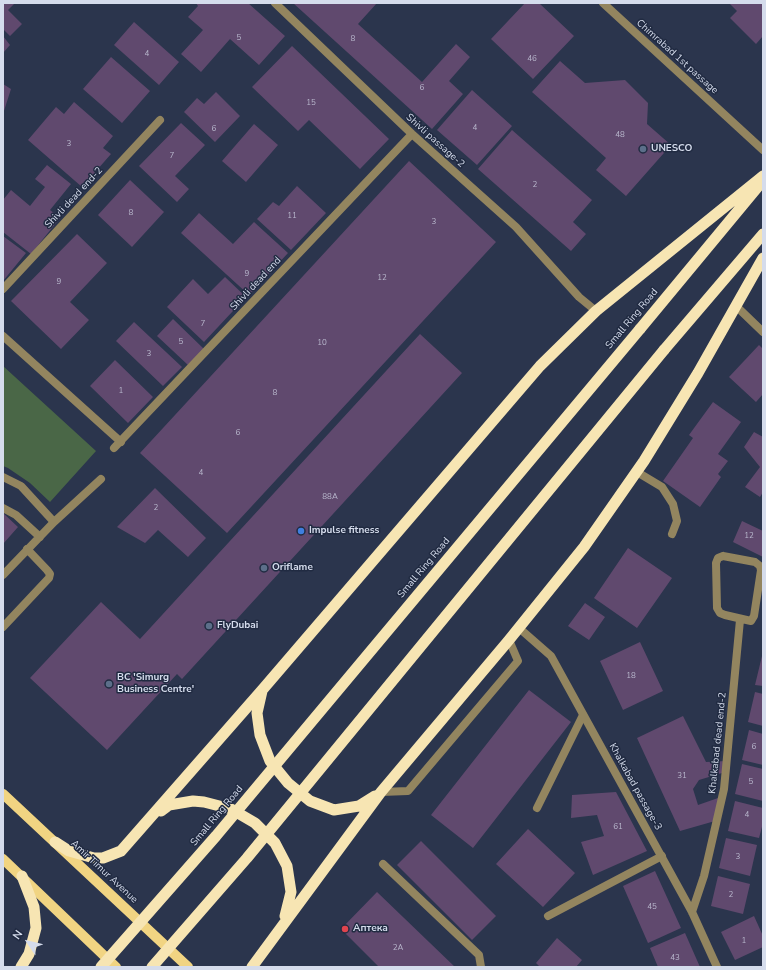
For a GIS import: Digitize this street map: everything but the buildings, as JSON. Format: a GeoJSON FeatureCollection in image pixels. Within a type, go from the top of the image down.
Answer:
{"type":"FeatureCollection","features":[{"type":"Feature","properties":{"kind":"highway"},"geometry":{"type":"LineString","coordinates":[[55,842],[78,855],[103,858],[121,851],[263,689],[540,366],[596,311],[763,176]]}},
{"type":"Feature","properties":{"kind":"highway","name":"Small Ring Road"},"geometry":{"type":"LineString","coordinates":[[101,967],[221,830],[763,182]]}},
{"type":"Feature","properties":{"kind":"highway"},"geometry":{"type":"LineString","coordinates":[[152,967],[248,858],[664,350],[763,234]]}},
{"type":"Feature","properties":{"kind":"highway"},"geometry":{"type":"LineString","coordinates":[[252,967],[381,792],[510,640],[584,546],[637,472],[698,373],[763,258]]}},
{"type":"Feature","properties":{"kind":"highway"},"geometry":{"type":"LineString","coordinates":[[263,689],[257,713],[260,735],[270,761],[288,783],[310,801],[334,810],[359,806],[381,792]]}},
{"type":"Feature","properties":{"kind":"highway"},"geometry":{"type":"LineString","coordinates":[[153,816],[169,806],[193,801],[204,802],[230,809],[255,823],[275,843],[287,866],[291,892],[288,909],[281,926]]}},
{"type":"Feature","properties":{"kind":"highway"},"geometry":{"type":"LineString","coordinates":[[21,967],[29,954],[36,928],[34,907],[22,876]]}},
{"type":"Feature","properties":{"kind":"main road","name":"Amir Timur Avenue"},"geometry":{"type":"LineString","coordinates":[[3,794],[188,967]]}},
{"type":"Feature","properties":{"kind":"main road"},"geometry":{"type":"LineString","coordinates":[[3,859],[116,967]]}},
{"type":"Feature","properties":{"kind":"street","name":"Shivli passage-2"},"geometry":{"type":"LineString","coordinates":[[274,3],[412,134],[516,227],[579,297],[596,311]]}},
{"type":"Feature","properties":{"kind":"street"},"geometry":{"type":"LineString","coordinates":[[602,3],[763,150]]}},
{"type":"Feature","properties":{"kind":"street","name":"Shivli dead end-2"},"geometry":{"type":"LineString","coordinates":[[3,289],[160,120]]}},
{"type":"Feature","properties":{"kind":"street","name":"Shivli dead end"},"geometry":{"type":"LineString","coordinates":[[114,448],[412,134]]}},
{"type":"Feature","properties":{"kind":"street"},"geometry":{"type":"LineString","coordinates":[[736,306],[763,332]]}},
{"type":"Feature","properties":{"kind":"street"},"geometry":{"type":"LineString","coordinates":[[3,336],[121,442]]}},
{"type":"Feature","properties":{"kind":"street"},"geometry":{"type":"LineString","coordinates":[[637,472],[662,487],[673,504],[677,521],[672,534]]}},
{"type":"Feature","properties":{"kind":"street"},"geometry":{"type":"LineString","coordinates":[[3,477],[22,486],[54,522]]}},
{"type":"Feature","properties":{"kind":"street"},"geometry":{"type":"LineString","coordinates":[[3,576],[54,522],[101,478]]}},
{"type":"Feature","properties":{"kind":"street"},"geometry":{"type":"LineString","coordinates":[[3,508],[16,515],[40,537]]}},
{"type":"Feature","properties":{"kind":"street"},"geometry":{"type":"LineString","coordinates":[[3,627],[49,578],[50,574],[47,570],[27,549]]}},
{"type":"Feature","properties":{"kind":"street"},"geometry":{"type":"LineString","coordinates":[[723,556],[755,562],[760,566],[761,570],[753,619],[751,621],[740,620],[720,613],[717,608],[716,563],[718,558],[723,556]]}},
{"type":"Feature","properties":{"kind":"street","name":"Khalkabad dead end-2"},"geometry":{"type":"LineString","coordinates":[[692,912],[704,876],[724,789],[740,620]]}},
{"type":"Feature","properties":{"kind":"street","name":"Khalkabad passage-3"},"geometry":{"type":"LineString","coordinates":[[518,628],[551,656],[692,912],[717,967]]}},
{"type":"Feature","properties":{"kind":"street"},"geometry":{"type":"LineString","coordinates":[[381,792],[408,790],[518,661],[510,640]]}},
{"type":"Feature","properties":{"kind":"street"},"geometry":{"type":"LineString","coordinates":[[537,808],[583,715]]}},
{"type":"Feature","properties":{"kind":"street"},"geometry":{"type":"LineString","coordinates":[[548,916],[662,856]]}},
{"type":"Feature","properties":{"kind":"street"},"geometry":{"type":"LineString","coordinates":[[383,864],[479,955],[481,967]]}},
{"type":"Feature","properties":{"kind":"green space"},"geometry":{"type":"Polygon","coordinates":[[[3,366],[96,451],[50,502],[30,483],[3,466],[3,366]]]}},
{"type":"Feature","properties":{"kind":"place","name":"UNESCO"},"geometry":{"type":"Point","coordinates":[643,149]}},
{"type":"Feature","properties":{"kind":"place","name":"Impulse fitness"},"geometry":{"type":"Point","coordinates":[301,531]}},
{"type":"Feature","properties":{"kind":"place","name":"Oriflame"},"geometry":{"type":"Point","coordinates":[264,568]}},
{"type":"Feature","properties":{"kind":"place","name":"FlyDubai"},"geometry":{"type":"Point","coordinates":[209,626]}},
{"type":"Feature","properties":{"kind":"place","name":"BC 'Simurg Business Centre'"},"geometry":{"type":"Point","coordinates":[109,684]}},
{"type":"Feature","properties":{"kind":"place","name":"Аптека"},"geometry":{"type":"Point","coordinates":[345,929]}}]}
